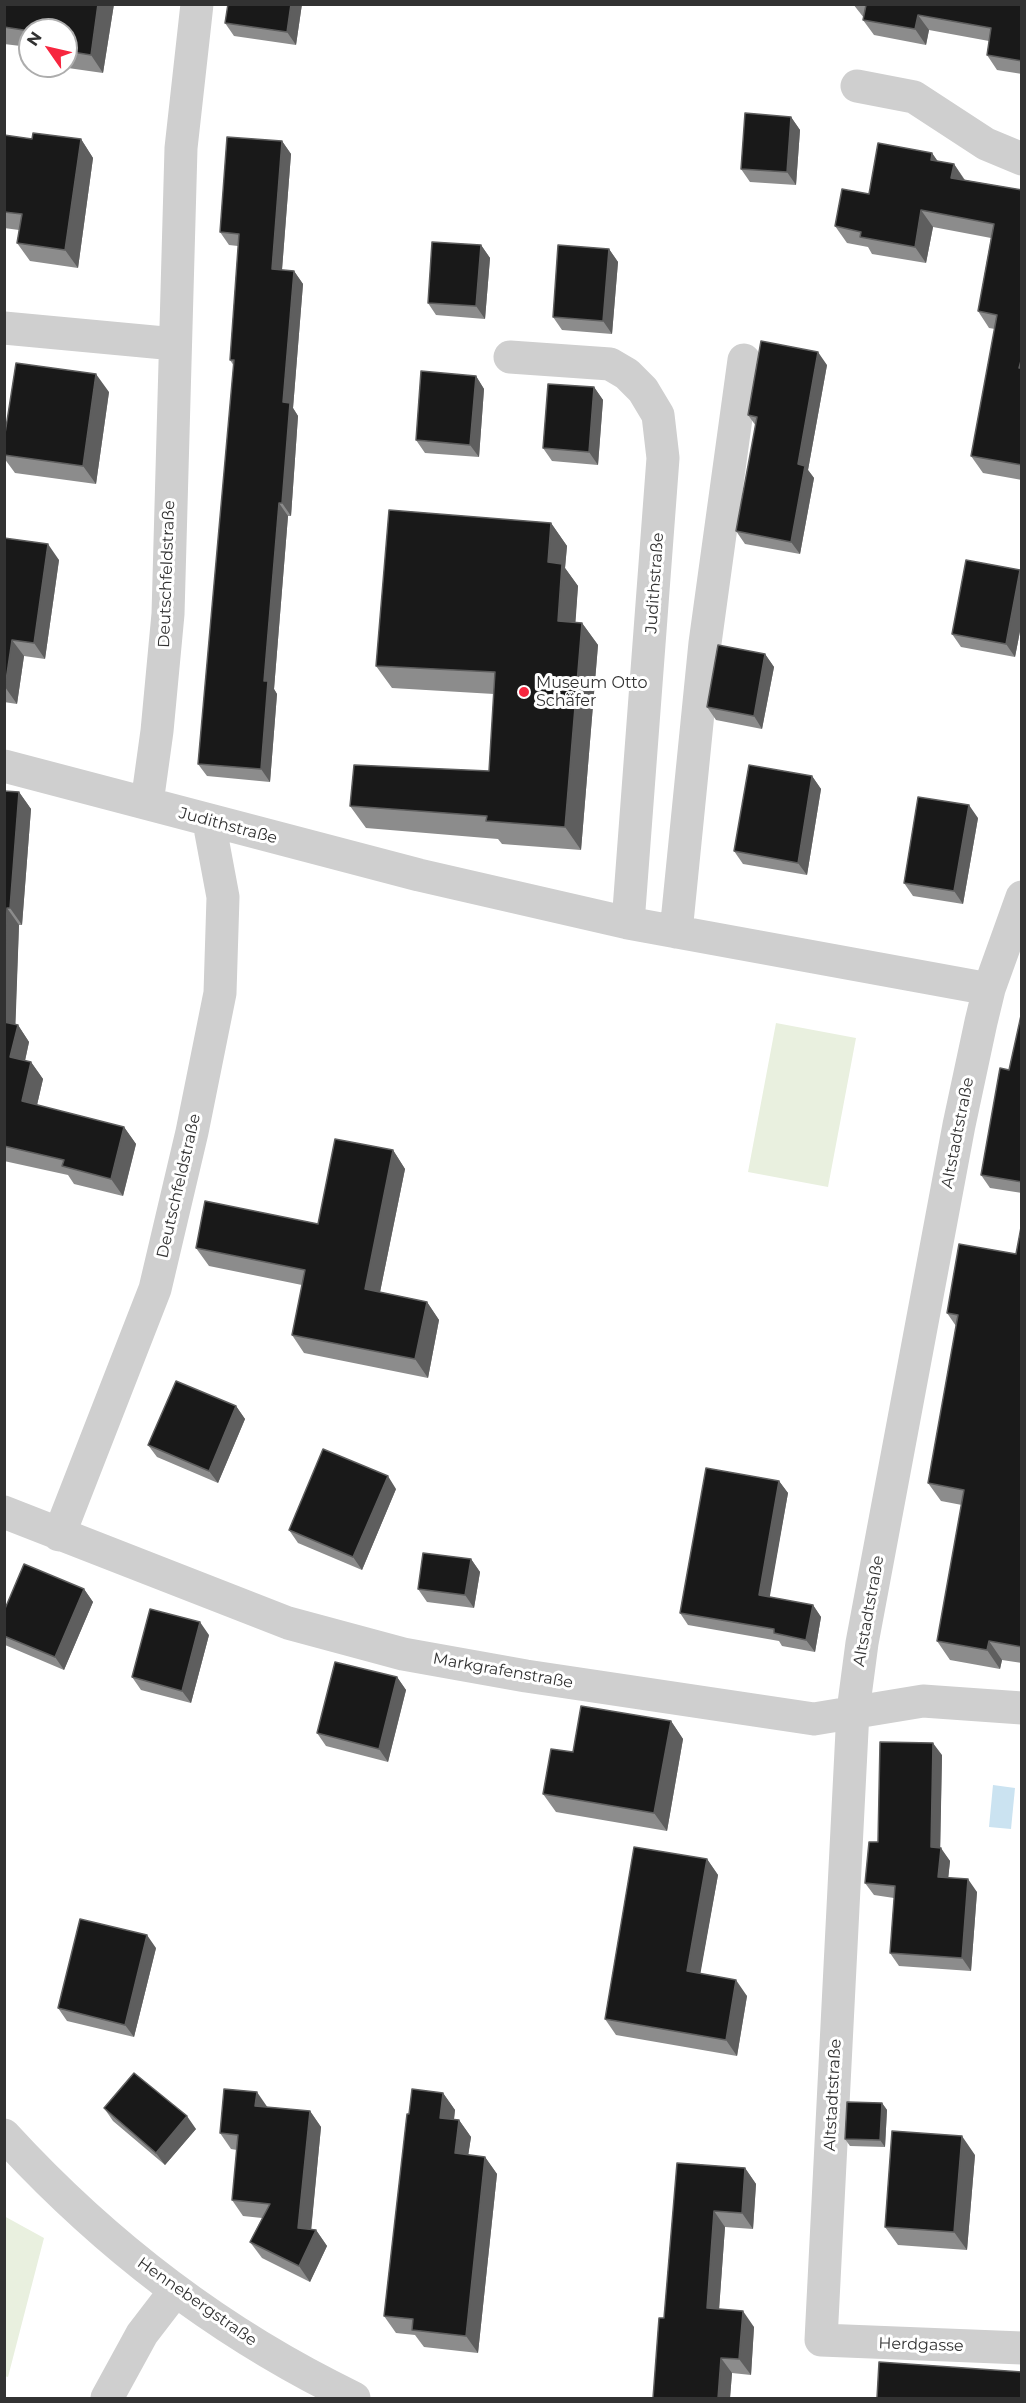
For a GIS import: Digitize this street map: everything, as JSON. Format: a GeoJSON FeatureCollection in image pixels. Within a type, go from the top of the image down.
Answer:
{"type":"FeatureCollection","features":[{"type":"Feature","properties":{"kind":"street","name":"Deutschfeldstraße"},"geometry":{"type":"LineString","coordinates":[[147,803],[158,731],[168,614],[181,148],[197,4]]}},
{"type":"Feature","properties":{"kind":"street"},"geometry":{"type":"LineString","coordinates":[[857,87],[914,97],[986,144],[1022,159]]}},
{"type":"Feature","properties":{"kind":"street"},"geometry":{"type":"LineString","coordinates":[[4,328],[175,344]]}},
{"type":"Feature","properties":{"kind":"street","name":"Judithstraße"},"geometry":{"type":"LineString","coordinates":[[510,357],[610,364],[627,374],[643,390],[658,415],[663,458],[662,481],[628,923]]}},
{"type":"Feature","properties":{"kind":"street"},"geometry":{"type":"LineString","coordinates":[[676,933],[705,642],[744,360]]}},
{"type":"Feature","properties":{"kind":"street","name":"Judithstraße"},"geometry":{"type":"LineString","coordinates":[[4,766],[147,803],[209,822],[419,875],[628,923],[988,989]]}},
{"type":"Feature","properties":{"kind":"street","name":"Deutschfeldstraße"},"geometry":{"type":"LineString","coordinates":[[59,1536],[155,1289],[192,1132],[220,993],[222,897],[209,822]]}},
{"type":"Feature","properties":{"kind":"street","name":"Altstadtstraße"},"geometry":{"type":"LineString","coordinates":[[821,2340],[853,1711],[862,1643],[959,1125],[988,989],[1022,897]]}},
{"type":"Feature","properties":{"kind":"street","name":"Markgrafenstraße"},"geometry":{"type":"LineString","coordinates":[[4,1512],[59,1536],[288,1623],[404,1654],[526,1676],[814,1719],[923,1701],[1022,1708]]}},
{"type":"Feature","properties":{"kind":"street","name":"Hennebergstraße"},"geometry":{"type":"LineString","coordinates":[[4,2135],[71,2203],[132,2257],[175,2291],[251,2341],[354,2398]]}},
{"type":"Feature","properties":{"kind":"street"},"geometry":{"type":"LineString","coordinates":[[107,2398],[142,2334],[175,2291]]}},
{"type":"Feature","properties":{"kind":"street","name":"Herdgasse"},"geometry":{"type":"LineString","coordinates":[[821,2340],[1022,2348]]}},
{"type":"Feature","properties":{"kind":"green space"},"geometry":{"type":"Polygon","coordinates":[[[776,1023],[856,1038],[828,1187],[748,1172],[776,1023]]]}},
{"type":"Feature","properties":{"kind":"green space"},"geometry":{"type":"Polygon","coordinates":[[[4,2216],[44,2238],[8,2377],[4,2376],[4,2216]]]}},
{"type":"Feature","properties":{"kind":"water"},"geometry":{"type":"Polygon","coordinates":[[[993,1785],[1015,1788],[1011,1829],[989,1827],[993,1785]]]}},
{"type":"Feature","properties":{"kind":"building"},"geometry":{"type":"Polygon","coordinates":[[[4,4],[98,4],[91,55],[78,53],[78,18],[18,18],[18,29],[4,27],[4,4]]]}},
{"type":"Feature","properties":{"kind":"building"},"geometry":{"type":"Polygon","coordinates":[[[228,4],[291,4],[287,32],[225,23],[228,4]]]}},
{"type":"Feature","properties":{"kind":"building"},"geometry":{"type":"Polygon","coordinates":[[[861,4],[1022,4],[1022,61],[987,55],[991,28],[918,15],[915,29],[863,20],[866,5],[861,4]]]}},
{"type":"Feature","properties":{"kind":"building"},"geometry":{"type":"Polygon","coordinates":[[[745,113],[791,117],[787,172],[741,169],[745,113]]]}},
{"type":"Feature","properties":{"kind":"building"},"geometry":{"type":"Polygon","coordinates":[[[33,133],[81,139],[65,250],[17,243],[22,214],[4,212],[4,135],[32,139],[33,133]]]}},
{"type":"Feature","properties":{"kind":"building"},"geometry":{"type":"Polygon","coordinates":[[[227,137],[282,141],[272,269],[294,271],[283,402],[290,403],[264,681],[268,681],[261,769],[198,764],[234,360],[230,360],[239,234],[220,232],[227,137]]]}},
{"type":"Feature","properties":{"kind":"building"},"geometry":{"type":"Polygon","coordinates":[[[878,143],[932,153],[931,160],[954,164],[951,178],[1022,190],[1022,357],[1019,368],[1022,368],[1022,465],[971,456],[997,315],[978,311],[994,224],[921,210],[915,247],[860,237],[861,232],[835,226],[842,189],[869,194],[878,143]]]}},
{"type":"Feature","properties":{"kind":"building"},"geometry":{"type":"Polygon","coordinates":[[[432,242],[481,245],[476,306],[428,303],[432,242]]]}},
{"type":"Feature","properties":{"kind":"building"},"geometry":{"type":"Polygon","coordinates":[[[558,245],[609,249],[603,321],[553,317],[558,245]]]}},
{"type":"Feature","properties":{"kind":"building"},"geometry":{"type":"Polygon","coordinates":[[[761,341],[818,352],[798,464],[805,466],[791,542],[736,531],[757,417],[748,415],[761,341]]]}},
{"type":"Feature","properties":{"kind":"building"},"geometry":{"type":"Polygon","coordinates":[[[16,363],[96,374],[83,466],[4,455],[4,440],[16,363]]]}},
{"type":"Feature","properties":{"kind":"building"},"geometry":{"type":"Polygon","coordinates":[[[421,371],[476,376],[470,445],[416,440],[421,371]]]}},
{"type":"Feature","properties":{"kind":"building"},"geometry":{"type":"Polygon","coordinates":[[[548,384],[594,387],[589,452],[543,448],[548,384]]]}},
{"type":"Feature","properties":{"kind":"building","name":"Museum Otto Schäfer"},"geometry":{"type":"Polygon","coordinates":[[[389,510],[551,523],[548,562],[562,564],[558,621],[582,623],[565,827],[486,821],[487,816],[350,806],[354,765],[489,771],[495,672],[376,666],[389,510]]]}},
{"type":"Feature","properties":{"kind":"building"},"geometry":{"type":"Polygon","coordinates":[[[4,538],[48,544],[34,643],[12,640],[5,687],[4,687],[4,538]]]}},
{"type":"Feature","properties":{"kind":"building"},"geometry":{"type":"Polygon","coordinates":[[[966,560],[1020,570],[1006,644],[952,634],[966,560]]]}},
{"type":"Feature","properties":{"kind":"building"},"geometry":{"type":"Polygon","coordinates":[[[718,645],[765,654],[754,716],[707,707],[718,645]]]}},
{"type":"Feature","properties":{"kind":"building"},"geometry":{"type":"Polygon","coordinates":[[[749,765],[812,776],[798,863],[734,851],[749,765]]]}},
{"type":"Feature","properties":{"kind":"building"},"geometry":{"type":"Polygon","coordinates":[[[4,791],[19,792],[10,908],[7,908],[4,970],[4,791]]]}},
{"type":"Feature","properties":{"kind":"building"},"geometry":{"type":"Polygon","coordinates":[[[918,797],[969,805],[954,891],[904,883],[918,797]]]}},
{"type":"Feature","properties":{"kind":"building"},"geometry":{"type":"Polygon","coordinates":[[[1022,1011],[1022,1182],[981,1175],[1000,1068],[1009,1070],[1022,1011]]]}},
{"type":"Feature","properties":{"kind":"building"},"geometry":{"type":"Polygon","coordinates":[[[4,1022],[18,1025],[10,1057],[31,1062],[22,1101],[124,1127],[111,1179],[62,1166],[64,1160],[4,1146],[4,1022]]]}},
{"type":"Feature","properties":{"kind":"building"},"geometry":{"type":"Polygon","coordinates":[[[335,1139],[393,1150],[365,1289],[427,1302],[415,1359],[292,1335],[305,1270],[196,1248],[205,1201],[318,1224],[335,1139]]]}},
{"type":"Feature","properties":{"kind":"building"},"geometry":{"type":"Polygon","coordinates":[[[1022,1222],[1022,1647],[989,1641],[987,1650],[937,1641],[964,1490],[928,1483],[958,1315],[947,1313],[959,1244],[1016,1254],[1022,1222]]]}},
{"type":"Feature","properties":{"kind":"building"},"geometry":{"type":"Polygon","coordinates":[[[176,1381],[236,1406],[209,1471],[148,1445],[176,1381]]]}},
{"type":"Feature","properties":{"kind":"building"},"geometry":{"type":"Polygon","coordinates":[[[323,1449],[388,1476],[353,1557],[289,1530],[323,1449]]]}},
{"type":"Feature","properties":{"kind":"building"},"geometry":{"type":"Polygon","coordinates":[[[706,1468],[779,1481],[759,1595],[813,1605],[806,1640],[774,1633],[774,1629],[680,1613],[706,1468]]]}},
{"type":"Feature","properties":{"kind":"building"},"geometry":{"type":"Polygon","coordinates":[[[423,1553],[471,1559],[465,1595],[418,1589],[423,1553]]]}},
{"type":"Feature","properties":{"kind":"building"},"geometry":{"type":"Polygon","coordinates":[[[24,1564],[84,1589],[55,1657],[4,1636],[4,1611],[24,1564]]]}},
{"type":"Feature","properties":{"kind":"building"},"geometry":{"type":"Polygon","coordinates":[[[150,1609],[200,1622],[182,1691],[132,1677],[150,1609]]]}},
{"type":"Feature","properties":{"kind":"building"},"geometry":{"type":"Polygon","coordinates":[[[335,1662],[397,1677],[379,1749],[317,1733],[335,1662]]]}},
{"type":"Feature","properties":{"kind":"building"},"geometry":{"type":"Polygon","coordinates":[[[581,1706],[671,1721],[654,1813],[543,1794],[551,1749],[573,1752],[581,1706]]]}},
{"type":"Feature","properties":{"kind":"building"},"geometry":{"type":"Polygon","coordinates":[[[880,1742],[933,1743],[931,1847],[941,1848],[938,1877],[968,1879],[962,1958],[890,1953],[895,1886],[865,1883],[869,1842],[878,1842],[880,1742]]]}},
{"type":"Feature","properties":{"kind":"building"},"geometry":{"type":"Polygon","coordinates":[[[634,1847],[707,1859],[687,1971],[736,1980],[726,2040],[605,2019],[634,1847]]]}},
{"type":"Feature","properties":{"kind":"building"},"geometry":{"type":"Polygon","coordinates":[[[80,1919],[147,1935],[125,2025],[58,2008],[80,1919]]]}},
{"type":"Feature","properties":{"kind":"building"},"geometry":{"type":"Polygon","coordinates":[[[134,2073],[187,2116],[156,2153],[104,2108],[134,2073]]]}},
{"type":"Feature","properties":{"kind":"building"},"geometry":{"type":"Polygon","coordinates":[[[224,2089],[257,2092],[255,2106],[310,2111],[298,2228],[316,2230],[299,2266],[250,2242],[270,2204],[232,2200],[238,2135],[220,2133],[224,2089]]]}},
{"type":"Feature","properties":{"kind":"building"},"geometry":{"type":"Polygon","coordinates":[[[412,2089],[443,2093],[440,2118],[459,2120],[455,2153],[485,2157],[466,2336],[412,2330],[413,2319],[384,2316],[407,2114],[409,2114],[412,2089]]]}},
{"type":"Feature","properties":{"kind":"building"},"geometry":{"type":"Polygon","coordinates":[[[847,2102],[882,2103],[880,2140],[845,2139],[847,2102]]]}},
{"type":"Feature","properties":{"kind":"building"},"geometry":{"type":"Polygon","coordinates":[[[892,2131],[962,2136],[954,2232],[885,2227],[892,2131]]]}},
{"type":"Feature","properties":{"kind":"building"},"geometry":{"type":"Polygon","coordinates":[[[677,2163],[745,2168],[742,2213],[714,2211],[707,2308],[743,2311],[739,2359],[721,2358],[718,2398],[653,2398],[659,2318],[664,2318],[677,2163]]]}},
{"type":"Feature","properties":{"kind":"building"},"geometry":{"type":"Polygon","coordinates":[[[879,2362],[1022,2372],[1022,2398],[877,2398],[879,2362]]]}},
{"type":"Feature","properties":{"kind":"place","name":"Museum Otto Schäfer"},"geometry":{"type":"Point","coordinates":[524,692]}}]}
